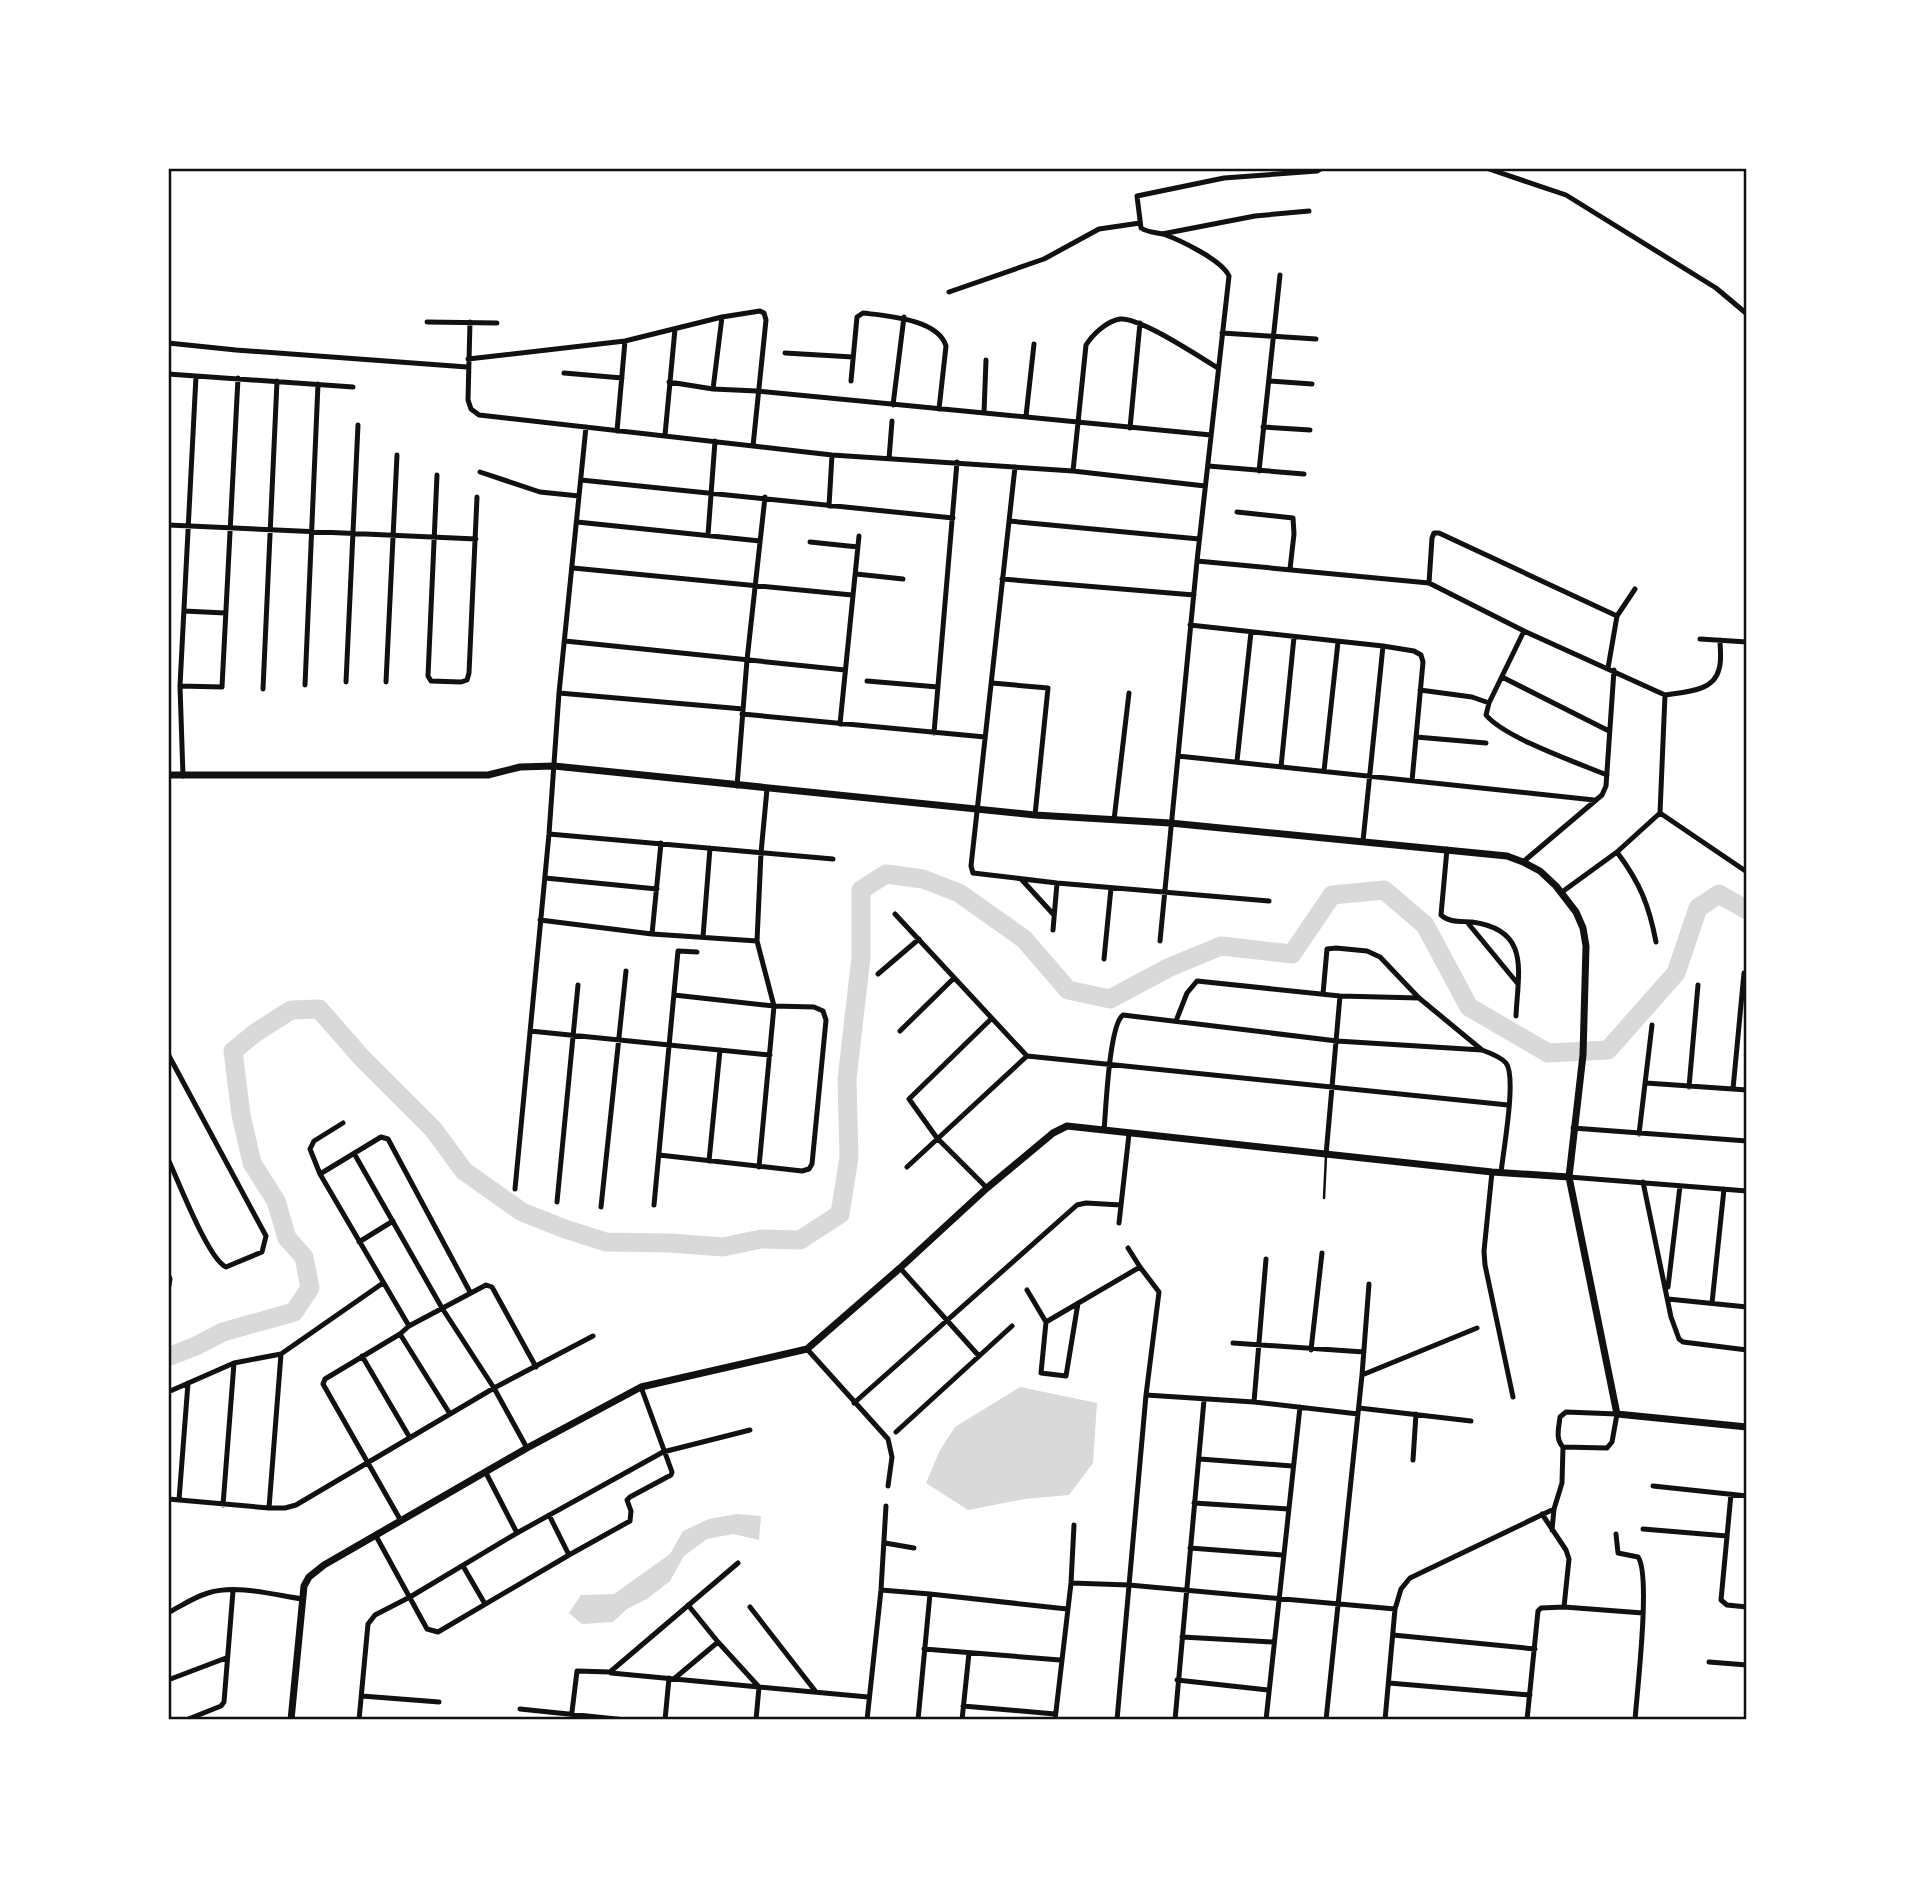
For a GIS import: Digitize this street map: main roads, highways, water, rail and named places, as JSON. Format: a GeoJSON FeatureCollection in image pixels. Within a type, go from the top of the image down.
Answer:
{"type":"FeatureCollection","features":[{"type":"Feature","properties":{"kind":"waterway"},"geometry":{"type":"LineString","coordinates":[[168,1357],[223,1332],[294,1312],[310,1288],[304,1257],[287,1238],[276,1201],[252,1163],[241,1115],[233,1051],[291,1010],[319,1009],[362,1058],[433,1129],[464,1171],[522,1212],[606,1242],[723,1247],[761,1239],[800,1240],[840,1214],[849,1157],[847,1079],[861,957],[861,890],[886,874],[923,879],[959,893],[1024,939],[1068,990],[1110,999],[1170,967],[1221,946],[1292,954],[1332,895],[1384,890],[1425,925],[1469,1007],[1548,1053],[1608,1050],[1676,973],[1698,908],[1719,894],[1747,910]]}}]}
